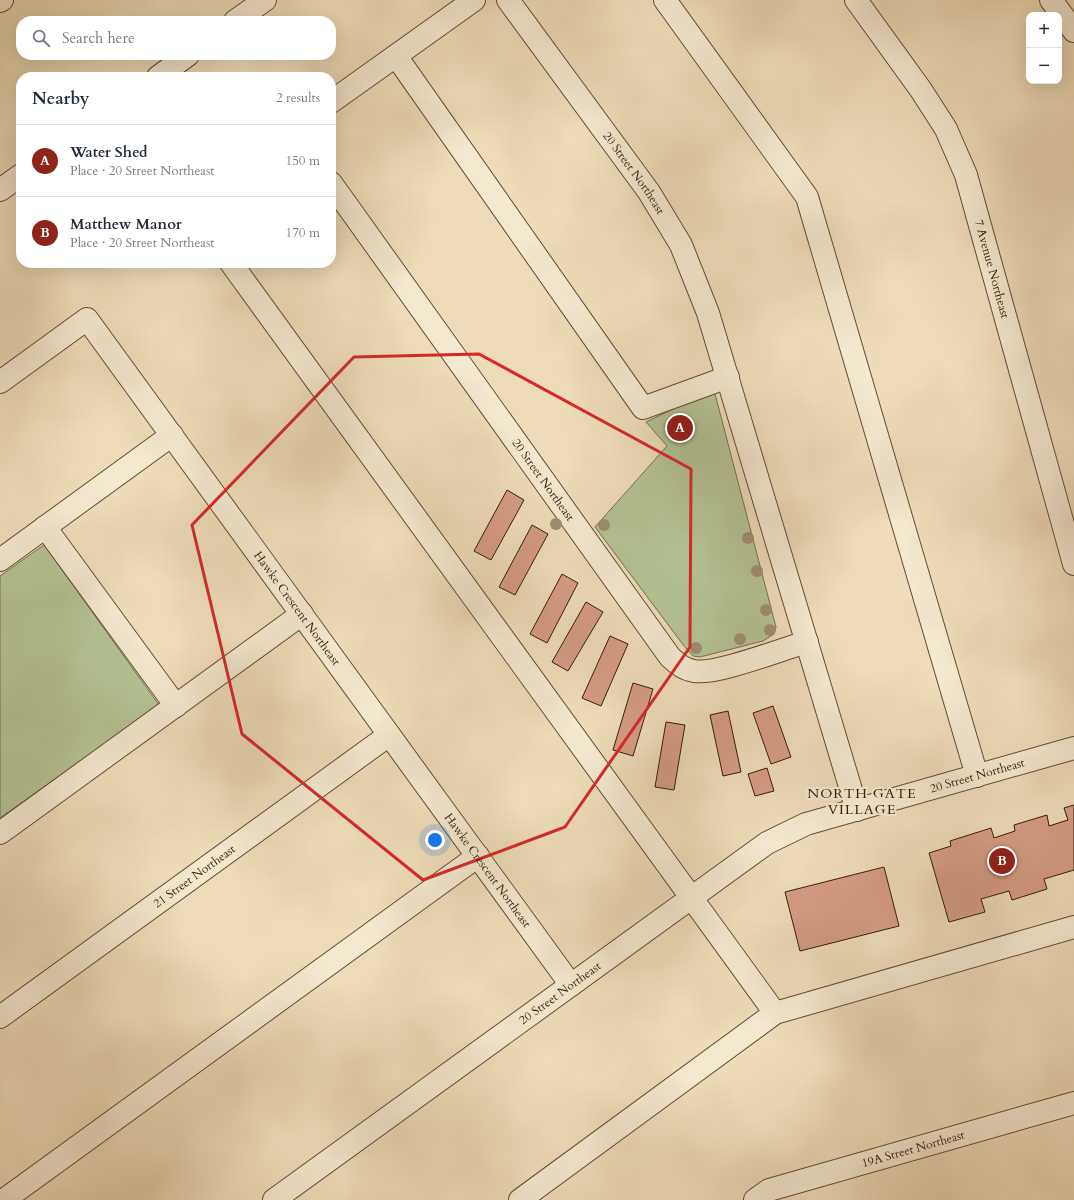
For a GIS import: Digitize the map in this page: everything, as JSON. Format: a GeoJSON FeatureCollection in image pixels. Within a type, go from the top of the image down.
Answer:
{"type":"FeatureCollection","features":[{"type":"Feature","properties":{"kind":"street"},"geometry":{"type":"LineString","coordinates":[[242,16],[265,0]]}},
{"type":"Feature","properties":{"kind":"street"},"geometry":{"type":"LineString","coordinates":[[336,98],[474,0]]}},
{"type":"Feature","properties":{"kind":"street","name":"20 Street Northeast"},"geometry":{"type":"LineString","coordinates":[[508,0],[649,192],[681,245],[708,313],[858,810]]}},
{"type":"Feature","properties":{"kind":"street"},"geometry":{"type":"LineString","coordinates":[[665,0],[807,197],[977,776]]}},
{"type":"Feature","properties":{"kind":"street","name":"7 Avenue Northeast"},"geometry":{"type":"LineString","coordinates":[[856,0],[921,90],[946,129],[966,175],[1074,564]]}},
{"type":"Feature","properties":{"kind":"street"},"geometry":{"type":"LineString","coordinates":[[1051,0],[1074,31]]}},
{"type":"Feature","properties":{"kind":"street"},"geometry":{"type":"LineString","coordinates":[[396,56],[643,408],[728,377]]}},
{"type":"Feature","properties":{"kind":"street"},"geometry":{"type":"LineString","coordinates":[[165,72],[181,60]]}},
{"type":"Feature","properties":{"kind":"street"},"geometry":{"type":"LineString","coordinates":[[0,190],[16,179]]}},
{"type":"Feature","properties":{"kind":"street","name":"20 Street Northeast"},"geometry":{"type":"LineString","coordinates":[[336,190],[670,657],[681,667],[694,671],[711,672],[807,642]]}},
{"type":"Feature","properties":{"kind":"street"},"geometry":{"type":"LineString","coordinates":[[235,268],[775,1013]]}},
{"type":"Feature","properties":{"kind":"street","name":"Hawke Crescent Northeast"},"geometry":{"type":"LineString","coordinates":[[0,382],[87,319],[571,985]]}},
{"type":"Feature","properties":{"kind":"street"},"geometry":{"type":"LineString","coordinates":[[0,560],[172,435]]}},
{"type":"Feature","properties":{"kind":"street"},"geometry":{"type":"LineString","coordinates":[[45,527],[176,706]]}},
{"type":"Feature","properties":{"kind":"street"},"geometry":{"type":"LineString","coordinates":[[0,833],[302,614]]}},
{"type":"Feature","properties":{"kind":"street","name":"21 Street Northeast"},"geometry":{"type":"LineString","coordinates":[[0,1017],[389,735]]}},
{"type":"Feature","properties":{"kind":"street","name":"20 Street Northeast"},"geometry":{"type":"LineString","coordinates":[[274,1200],[767,843],[806,824],[1074,748]]}},
{"type":"Feature","properties":{"kind":"street"},"geometry":{"type":"LineString","coordinates":[[4,1200],[478,856]]}},
{"type":"Feature","properties":{"kind":"street"},"geometry":{"type":"LineString","coordinates":[[520,1200],[775,1013],[1074,927]]}},
{"type":"Feature","properties":{"kind":"street","name":"19A Street Northeast"},"geometry":{"type":"LineString","coordinates":[[755,1200],[769,1190],[1074,1103]]}},
{"type":"Feature","properties":{"kind":"highlighted area"},"geometry":{"type":"Polygon","coordinates":[[[479,354],[691,469],[690,647],[565,827],[423,880],[242,734],[192,525],[354,357],[479,354]]]}},
{"type":"Feature","properties":{"kind":"green space"},"geometry":{"type":"Polygon","coordinates":[[[709,392],[715,394],[776,627],[774,634],[763,641],[700,657],[693,656],[684,646],[595,527],[667,446],[646,422],[709,392]]]}},
{"type":"Feature","properties":{"kind":"green space"},"geometry":{"type":"Polygon","coordinates":[[[44,545],[159,705],[0,818],[0,576],[44,545]]]}},
{"type":"Feature","properties":{"kind":"building"},"geometry":{"type":"Polygon","coordinates":[[[687,415],[694,429],[672,440],[665,426],[687,415]]]}},
{"type":"Feature","properties":{"kind":"building"},"geometry":{"type":"Polygon","coordinates":[[[507,490],[524,500],[491,560],[474,551],[507,490]]]}},
{"type":"Feature","properties":{"kind":"building"},"geometry":{"type":"Polygon","coordinates":[[[532,525],[548,534],[515,595],[499,587],[532,525]]]}},
{"type":"Feature","properties":{"kind":"building"},"geometry":{"type":"Polygon","coordinates":[[[562,574],[578,583],[547,643],[530,634],[562,574]]]}},
{"type":"Feature","properties":{"kind":"building"},"geometry":{"type":"Polygon","coordinates":[[[586,602],[603,612],[568,671],[552,662],[586,602]]]}},
{"type":"Feature","properties":{"kind":"building"},"geometry":{"type":"Polygon","coordinates":[[[610,636],[628,644],[601,706],[582,698],[610,636]]]}},
{"type":"Feature","properties":{"kind":"building"},"geometry":{"type":"Polygon","coordinates":[[[633,683],[653,689],[633,756],[613,750],[633,683]]]}},
{"type":"Feature","properties":{"kind":"building"},"geometry":{"type":"Polygon","coordinates":[[[773,706],[791,757],[771,764],[753,713],[773,706]]]}},
{"type":"Feature","properties":{"kind":"building"},"geometry":{"type":"Polygon","coordinates":[[[728,711],[741,772],[723,776],[710,715],[728,711]]]}},
{"type":"Feature","properties":{"kind":"building"},"geometry":{"type":"Polygon","coordinates":[[[666,722],[685,725],[674,790],[655,787],[666,722]]]}},
{"type":"Feature","properties":{"kind":"building"},"geometry":{"type":"Polygon","coordinates":[[[767,768],[774,791],[755,796],[748,774],[767,768]]]}},
{"type":"Feature","properties":{"kind":"building"},"geometry":{"type":"Polygon","coordinates":[[[1074,805],[1074,870],[1044,879],[1047,889],[1012,900],[1009,891],[981,899],[985,912],[949,922],[929,853],[951,846],[950,841],[991,828],[994,838],[1015,831],[1014,825],[1047,815],[1049,826],[1068,820],[1064,808],[1074,805]]]}},
{"type":"Feature","properties":{"kind":"building"},"geometry":{"type":"Polygon","coordinates":[[[884,867],[899,926],[800,951],[785,892],[884,867]]]}},
{"type":"Feature","properties":{"kind":"place","name":"Water Shed"},"geometry":{"type":"Point","coordinates":[680,428]}},
{"type":"Feature","properties":{"kind":"place","name":"Matthew Manor"},"geometry":{"type":"Point","coordinates":[1002,861]}},
{"type":"Feature","properties":{"kind":"district","name":"NORTH GATE VILLAGE"},"geometry":{"type":"Point","coordinates":[862,802]}}]}
